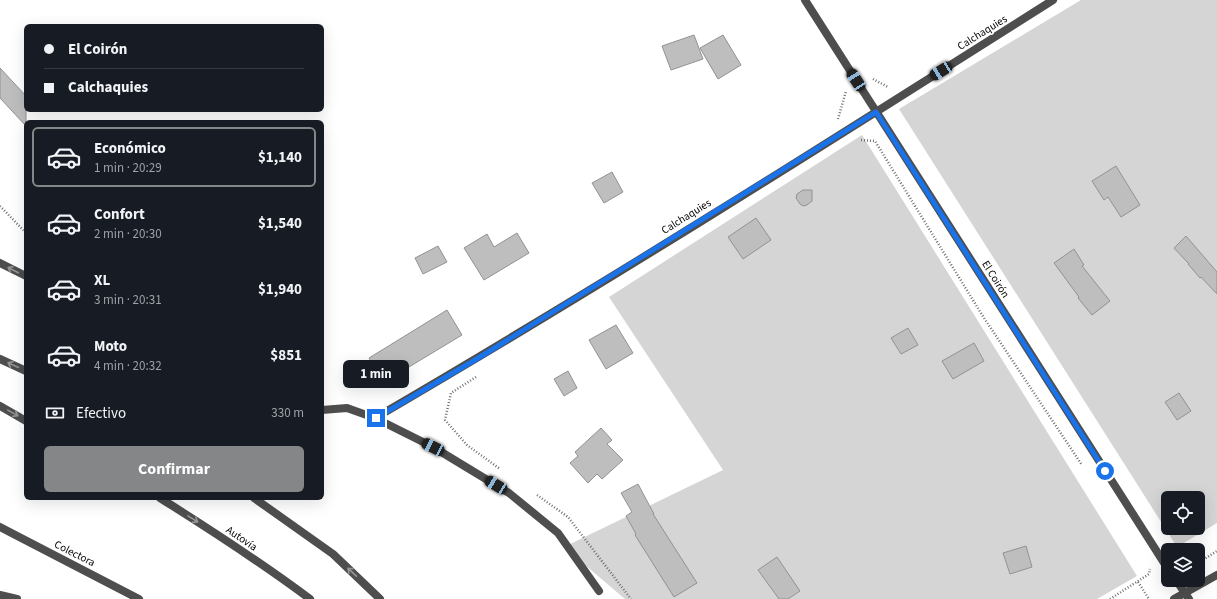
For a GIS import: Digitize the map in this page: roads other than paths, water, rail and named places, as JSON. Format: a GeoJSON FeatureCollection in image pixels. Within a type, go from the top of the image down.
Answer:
{"type":"FeatureCollection","features":[{"type":"Feature","properties":{"kind":"street","name":"El Coirón"},"geometry":{"type":"LineString","coordinates":[[805,0],[1161,558]]}},
{"type":"Feature","properties":{"kind":"street","name":"Calchaquies"},"geometry":{"type":"LineString","coordinates":[[376,418],[480,357],[876,112],[1053,0]]}},
{"type":"Feature","properties":{"kind":"street"},"geometry":{"type":"LineString","coordinates":[[0,263],[24,275]]}},
{"type":"Feature","properties":{"kind":"street"},"geometry":{"type":"LineString","coordinates":[[0,359],[24,370]]}},
{"type":"Feature","properties":{"kind":"street"},"geometry":{"type":"LineString","coordinates":[[0,406],[24,419]]}},
{"type":"Feature","properties":{"kind":"street"},"geometry":{"type":"LineString","coordinates":[[324,410],[347,408],[376,418],[433,447],[509,493],[558,533],[599,591]]}},
{"type":"Feature","properties":{"kind":"street","name":"Autovía"},"geometry":{"type":"LineString","coordinates":[[163,500],[213,532],[310,599]]}},
{"type":"Feature","properties":{"kind":"street"},"geometry":{"type":"LineString","coordinates":[[257,500],[333,554],[380,599]]}},
{"type":"Feature","properties":{"kind":"street","name":"Colectora"},"geometry":{"type":"LineString","coordinates":[[0,526],[139,599]]}},
{"type":"Feature","properties":{"kind":"street"},"geometry":{"type":"LineString","coordinates":[[1174,599],[1187,596],[1217,575]]}},
{"type":"Feature","properties":{"kind":"street"},"geometry":{"type":"LineString","coordinates":[[1181,587],[1187,596]]}},
{"type":"Feature","properties":{"kind":"street"},"geometry":{"type":"LineString","coordinates":[[0,595],[17,599]]}}]}
